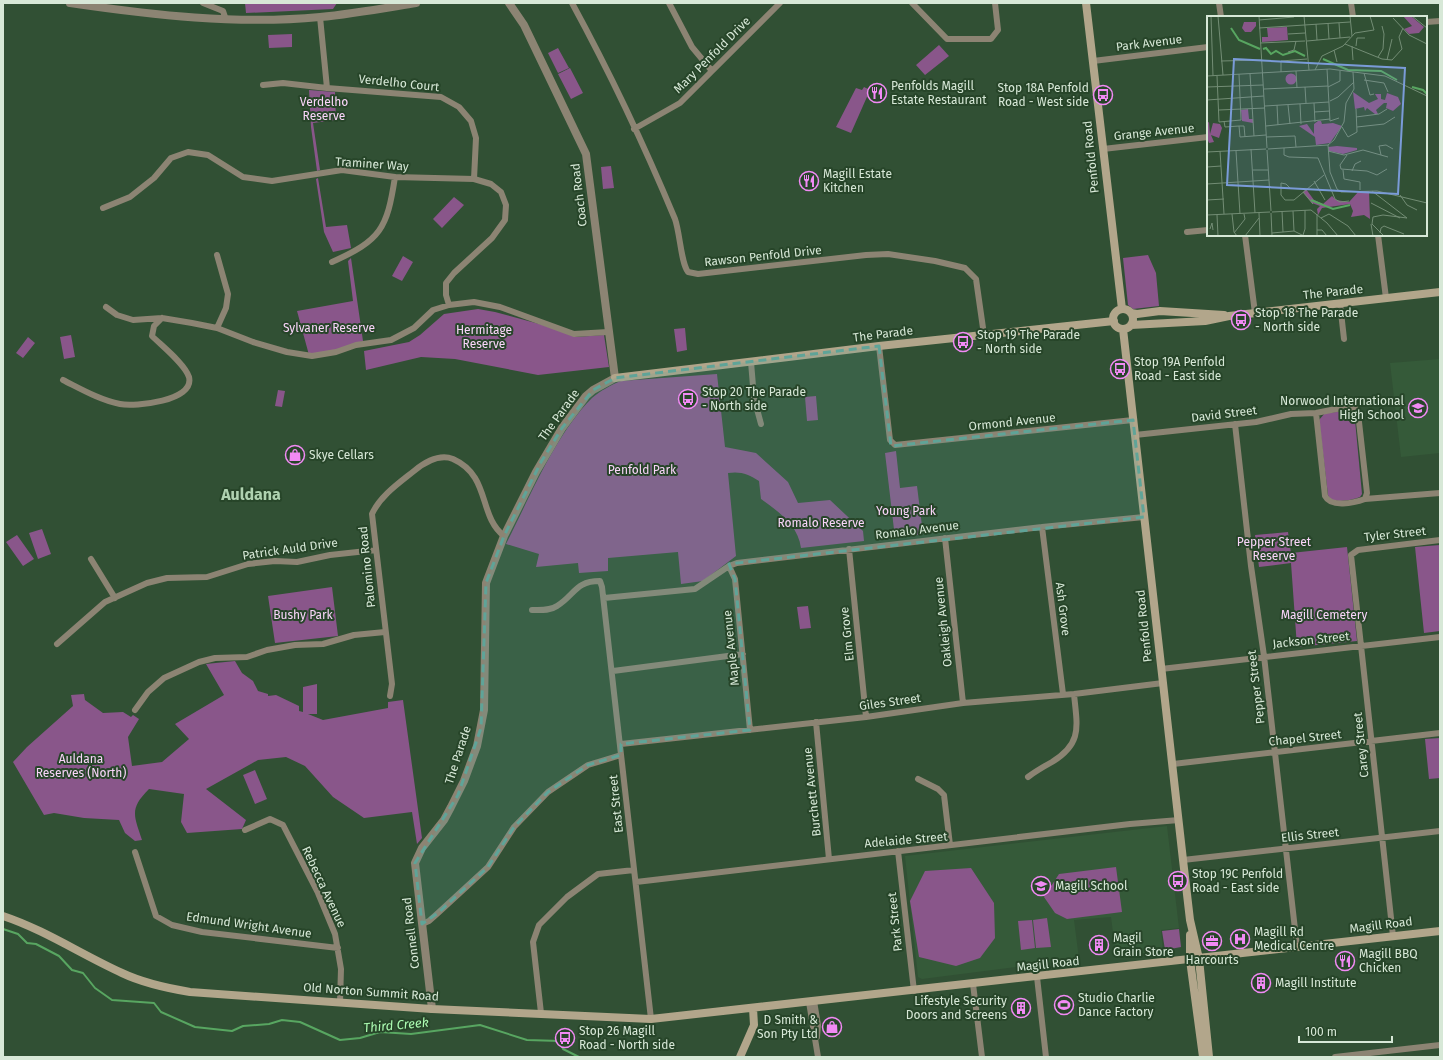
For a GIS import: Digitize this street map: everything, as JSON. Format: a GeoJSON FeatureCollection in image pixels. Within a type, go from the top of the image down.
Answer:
{"type":"FeatureCollection","features":[{"type":"Feature","properties":{"kind":"main road","name":"Penfold Road"},"geometry":{"type":"LineString","coordinates":[[1086,3],[1122,309]]}},
{"type":"Feature","properties":{"kind":"main road","name":"The Parade"},"geometry":{"type":"LineString","coordinates":[[1131,325],[1205,321],[1229,316],[1440,292]]}},
{"type":"Feature","properties":{"kind":"main road"},"geometry":{"type":"LineString","coordinates":[[1122,309],[1131,313],[1133,318],[1131,325],[1123,329],[1117,326],[1114,321],[1116,312],[1122,309]]}},
{"type":"Feature","properties":{"kind":"main road","name":"The Parade"},"geometry":{"type":"LineString","coordinates":[[1131,313],[1137,314],[1160,311],[1205,313],[1229,316]]}},
{"type":"Feature","properties":{"kind":"main road","name":"The Parade"},"geometry":{"type":"LineString","coordinates":[[615,378],[879,346],[1114,321]]}},
{"type":"Feature","properties":{"kind":"main road","name":"Penfold Road"},"geometry":{"type":"LineString","coordinates":[[1123,329],[1190,920],[1199,959],[1209,1057]]}},
{"type":"Feature","properties":{"kind":"main road","name":"Old Norton Summit Road"},"geometry":{"type":"LineString","coordinates":[[3,916],[47,934],[122,973],[163,987],[190,992],[432,1009],[651,1019],[753,1008]]}},
{"type":"Feature","properties":{"kind":"main road","name":"Penfold Road"},"geometry":{"type":"LineString","coordinates":[[1190,920],[1190,960],[1203,1057]]}},
{"type":"Feature","properties":{"kind":"main road","name":"Magill Road"},"geometry":{"type":"LineString","coordinates":[[753,1008],[1440,931]]}},
{"type":"Feature","properties":{"kind":"main road"},"geometry":{"type":"LineString","coordinates":[[740,1057],[754,1025],[753,1008]]}},
{"type":"Feature","properties":{"kind":"street"},"geometry":{"type":"LineString","coordinates":[[70,3],[136,12],[226,20],[320,17],[416,3]]}},
{"type":"Feature","properties":{"kind":"street"},"geometry":{"type":"LineString","coordinates":[[203,3],[223,11],[226,20]]}},
{"type":"Feature","properties":{"kind":"street","name":"Coach Road"},"geometry":{"type":"LineString","coordinates":[[509,3],[524,25],[586,154],[615,378]]}},
{"type":"Feature","properties":{"kind":"street","name":"Rawson Penfold Drive"},"geometry":{"type":"LineString","coordinates":[[572,3],[634,129],[676,221],[682,242],[685,266],[690,274],[866,255],[888,254],[935,261],[966,268],[976,279],[984,335]]}},
{"type":"Feature","properties":{"kind":"street"},"geometry":{"type":"LineString","coordinates":[[669,3],[692,48],[712,72]]}},
{"type":"Feature","properties":{"kind":"street","name":"Mary Penfold Drive"},"geometry":{"type":"LineString","coordinates":[[634,129],[680,103],[712,72],[772,6],[780,3]]}},
{"type":"Feature","properties":{"kind":"street"},"geometry":{"type":"LineString","coordinates":[[912,3],[947,39],[991,39],[998,30],[995,3]]}},
{"type":"Feature","properties":{"kind":"street"},"geometry":{"type":"LineString","coordinates":[[1219,3],[1221,16]]}},
{"type":"Feature","properties":{"kind":"street"},"geometry":{"type":"LineString","coordinates":[[1351,3],[1353,16]]}},
{"type":"Feature","properties":{"kind":"street"},"geometry":{"type":"LineString","coordinates":[[320,17],[327,88]]}},
{"type":"Feature","properties":{"kind":"street"},"geometry":{"type":"LineString","coordinates":[[1427,22],[1440,21]]}},
{"type":"Feature","properties":{"kind":"street","name":"Park Avenue"},"geometry":{"type":"LineString","coordinates":[[1093,61],[1207,48]]}},
{"type":"Feature","properties":{"kind":"street","name":"Verdelho Court"},"geometry":{"type":"LineString","coordinates":[[263,85],[283,83],[441,97],[460,107],[471,121],[476,138],[474,180]]}},
{"type":"Feature","properties":{"kind":"street","name":"Grange Avenue"},"geometry":{"type":"LineString","coordinates":[[1103,149],[1207,137]]}},
{"type":"Feature","properties":{"kind":"street","name":"Traminer Way"},"geometry":{"type":"LineString","coordinates":[[103,208],[130,197],[154,178],[171,158],[188,152],[208,155],[243,177],[272,181],[342,170],[396,177],[474,180],[491,184],[500,192],[506,205],[505,220],[492,238],[454,273],[446,284],[446,295],[449,305]]}},
{"type":"Feature","properties":{"kind":"street"},"geometry":{"type":"LineString","coordinates":[[332,262],[360,249],[379,232],[388,218],[396,177]]}},
{"type":"Feature","properties":{"kind":"street"},"geometry":{"type":"LineString","coordinates":[[1187,232],[1207,230]]}},
{"type":"Feature","properties":{"kind":"street"},"geometry":{"type":"LineString","coordinates":[[1245,236],[1255,313]]}},
{"type":"Feature","properties":{"kind":"street"},"geometry":{"type":"LineString","coordinates":[[1378,236],[1386,298]]}},
{"type":"Feature","properties":{"kind":"street"},"geometry":{"type":"LineString","coordinates":[[217,255],[228,294],[226,308],[217,328]]}},
{"type":"Feature","properties":{"kind":"street"},"geometry":{"type":"LineString","coordinates":[[106,307],[117,315],[133,320],[162,318],[217,328],[252,342],[287,352],[312,356],[336,352],[356,345],[391,340],[414,328],[433,310],[449,305],[474,302],[500,307],[574,334],[608,332]]}},
{"type":"Feature","properties":{"kind":"street"},"geometry":{"type":"LineString","coordinates":[[1340,303],[1344,339]]}},
{"type":"Feature","properties":{"kind":"street"},"geometry":{"type":"LineString","coordinates":[[63,380],[120,404],[143,404],[172,398],[184,393],[188,388],[189,378],[182,367],[152,336],[154,326],[162,318]]}},
{"type":"Feature","properties":{"kind":"street","name":"Ormond Avenue"},"geometry":{"type":"LineString","coordinates":[[879,346],[890,440],[892,444],[898,446],[1133,420]]}},
{"type":"Feature","properties":{"kind":"street"},"geometry":{"type":"LineString","coordinates":[[751,362],[754,398],[761,424]]}},
{"type":"Feature","properties":{"kind":"street","name":"The Parade"},"geometry":{"type":"LineString","coordinates":[[416,878],[414,868],[417,856],[451,807],[464,780],[476,746],[484,710],[486,583],[504,536],[541,462],[562,428],[586,396],[593,390],[615,378]]}},
{"type":"Feature","properties":{"kind":"street","name":"David Street"},"geometry":{"type":"LineString","coordinates":[[1135,435],[1235,424],[1291,414],[1316,413],[1336,409],[1355,408],[1358,413],[1367,494],[1365,499]]}},
{"type":"Feature","properties":{"kind":"street"},"geometry":{"type":"LineString","coordinates":[[1316,413],[1325,496],[1328,501],[1334,504],[1365,499],[1440,493]]}},
{"type":"Feature","properties":{"kind":"street","name":"Pepper Street"},"geometry":{"type":"LineString","coordinates":[[1235,424],[1251,566],[1264,656],[1297,948]]}},
{"type":"Feature","properties":{"kind":"street","name":"Palomino Road"},"geometry":{"type":"LineString","coordinates":[[390,696],[392,684],[372,514],[376,504],[418,467],[434,459],[446,456],[462,463],[476,477],[494,525],[504,536]]}},
{"type":"Feature","properties":{"kind":"street","name":"Romalo Avenue"},"geometry":{"type":"LineString","coordinates":[[604,598],[695,589],[729,566],[850,549],[1144,517]]}},
{"type":"Feature","properties":{"kind":"street","name":"Ash Grove"},"geometry":{"type":"LineString","coordinates":[[1042,527],[1063,694]]}},
{"type":"Feature","properties":{"kind":"street","name":"Oakleigh Avenue"},"geometry":{"type":"LineString","coordinates":[[945,538],[963,703]]}},
{"type":"Feature","properties":{"kind":"street","name":"Tyler Street"},"geometry":{"type":"LineString","coordinates":[[1352,552],[1440,540]]}},
{"type":"Feature","properties":{"kind":"street","name":"Elm Grove"},"geometry":{"type":"LineString","coordinates":[[850,549],[866,717]]}},
{"type":"Feature","properties":{"kind":"street","name":"Patrick Auld Drive"},"geometry":{"type":"LineString","coordinates":[[57,644],[105,602],[147,583],[167,578],[206,577],[248,564],[275,561],[297,562],[330,555],[376,550]]}},
{"type":"Feature","properties":{"kind":"street","name":"Carey Street"},"geometry":{"type":"LineString","coordinates":[[1352,552],[1351,560],[1393,936]]}},
{"type":"Feature","properties":{"kind":"street"},"geometry":{"type":"LineString","coordinates":[[91,559],[115,598]]}},
{"type":"Feature","properties":{"kind":"street","name":"Maple Avenue"},"geometry":{"type":"LineString","coordinates":[[729,566],[735,579],[750,730]]}},
{"type":"Feature","properties":{"kind":"street","name":"East Street"},"geometry":{"type":"LineString","coordinates":[[532,610],[556,607],[578,586],[589,581],[600,581],[604,598],[613,671],[651,1019]]}},
{"type":"Feature","properties":{"kind":"street"},"geometry":{"type":"LineString","coordinates":[[135,710],[148,692],[164,678],[198,662],[215,658],[247,657],[267,650],[294,645],[324,644],[354,635],[385,632]]}},
{"type":"Feature","properties":{"kind":"street","name":"Jackson Street"},"geometry":{"type":"LineString","coordinates":[[1161,668],[1440,637]]}},
{"type":"Feature","properties":{"kind":"street"},"geometry":{"type":"LineString","coordinates":[[613,671],[743,654]]}},
{"type":"Feature","properties":{"kind":"street","name":"Giles Street"},"geometry":{"type":"LineString","coordinates":[[621,744],[866,717],[963,703],[1074,694],[1163,683]]}},
{"type":"Feature","properties":{"kind":"street"},"geometry":{"type":"LineString","coordinates":[[1028,777],[1071,747],[1076,735],[1077,719],[1074,694]]}},
{"type":"Feature","properties":{"kind":"street","name":"Burchett Avenue"},"geometry":{"type":"LineString","coordinates":[[816,722],[829,858]]}},
{"type":"Feature","properties":{"kind":"street","name":"Chapel Street"},"geometry":{"type":"LineString","coordinates":[[1172,764],[1440,733]]}},
{"type":"Feature","properties":{"kind":"street"},"geometry":{"type":"LineString","coordinates":[[422,924],[438,913],[488,867],[514,827],[548,792],[588,765],[622,755]]}},
{"type":"Feature","properties":{"kind":"street"},"geometry":{"type":"LineString","coordinates":[[918,779],[938,789],[944,795],[950,845]]}},
{"type":"Feature","properties":{"kind":"street","name":"Rebecca Avenue"},"geometry":{"type":"LineString","coordinates":[[245,830],[270,819],[283,825],[318,893],[335,934],[341,969],[340,1002]]}},
{"type":"Feature","properties":{"kind":"street","name":"Adelaide Street"},"geometry":{"type":"LineString","coordinates":[[636,882],[829,858],[1130,824],[1179,820]]}},
{"type":"Feature","properties":{"kind":"street","name":"Ellis Street"},"geometry":{"type":"LineString","coordinates":[[1183,860],[1440,831]]}},
{"type":"Feature","properties":{"kind":"street","name":"Park Street"},"geometry":{"type":"LineString","coordinates":[[898,851],[914,991]]}},
{"type":"Feature","properties":{"kind":"street","name":"Edmund Wright Avenue"},"geometry":{"type":"LineString","coordinates":[[135,852],[156,916],[172,925],[202,932],[338,948]]}},
{"type":"Feature","properties":{"kind":"street"},"geometry":{"type":"LineString","coordinates":[[541,1013],[533,942],[540,925],[567,897],[598,874],[634,870]]}},
{"type":"Feature","properties":{"kind":"street","name":"Connell Road"},"geometry":{"type":"LineString","coordinates":[[416,878],[432,1009]]}},
{"type":"Feature","properties":{"kind":"street"},"geometry":{"type":"LineString","coordinates":[[1037,977],[1046,1057]]}},
{"type":"Feature","properties":{"kind":"street"},"geometry":{"type":"LineString","coordinates":[[973,984],[982,1057]]}},
{"type":"Feature","properties":{"kind":"street"},"geometry":{"type":"LineString","coordinates":[[812,1002],[818,1025],[818,1057]]}},
{"type":"Feature","properties":{"kind":"street"},"geometry":{"type":"LineString","coordinates":[[1335,1057],[1440,1045]]}},
{"type":"Feature","properties":{"kind":"highlighted area"},"geometry":{"type":"Polygon","coordinates":[[[879,346],[891,446],[1133,420],[1144,517],[729,564],[735,579],[750,730],[621,744],[621,755],[588,765],[548,792],[514,827],[488,867],[438,913],[422,924],[415,863],[458,795],[481,728],[486,583],[504,536],[541,462],[562,428],[593,390],[615,378],[879,346]]]}},
{"type":"Feature","properties":{"kind":"shaded area","name":"Norwood International High School"},"geometry":{"type":"Polygon","coordinates":[[[1440,359],[1440,453],[1401,457],[1390,363],[1440,359]]]}},
{"type":"Feature","properties":{"kind":"shaded area","name":"Magill School"},"geometry":{"type":"Polygon","coordinates":[[[1167,826],[1179,928],[1161,930],[1163,951],[1116,956],[1111,917],[1074,920],[1079,959],[922,979],[918,977],[905,856],[1167,826]]]}},
{"type":"Feature","properties":{"kind":"green space"},"geometry":{"type":"Polygon","coordinates":[[[245,3],[337,3],[333,9],[246,13],[245,3]]]}},
{"type":"Feature","properties":{"kind":"green space"},"geometry":{"type":"Polygon","coordinates":[[[292,34],[292,47],[269,48],[268,35],[292,34]]]}},
{"type":"Feature","properties":{"kind":"green space"},"geometry":{"type":"Polygon","coordinates":[[[939,45],[949,56],[925,75],[916,65],[939,45]]]}},
{"type":"Feature","properties":{"kind":"green space"},"geometry":{"type":"Polygon","coordinates":[[[558,48],[569,68],[558,73],[548,53],[558,48]]]}},
{"type":"Feature","properties":{"kind":"green space"},"geometry":{"type":"Polygon","coordinates":[[[570,68],[583,93],[571,99],[558,74],[570,68]]]}},
{"type":"Feature","properties":{"kind":"green space"},"geometry":{"type":"Polygon","coordinates":[[[864,87],[870,90],[851,133],[836,127],[856,88],[862,90],[864,87]]]}},
{"type":"Feature","properties":{"kind":"green space","name":"Verdelho Reserve"},"geometry":{"type":"Polygon","coordinates":[[[309,90],[335,92],[336,120],[313,123],[320,170],[317,171],[311,127],[309,90]]]}},
{"type":"Feature","properties":{"kind":"green space"},"geometry":{"type":"Polygon","coordinates":[[[611,166],[614,188],[603,189],[601,167],[611,166]]]}},
{"type":"Feature","properties":{"kind":"green space"},"geometry":{"type":"Polygon","coordinates":[[[318,178],[326,227],[347,225],[351,248],[333,252],[324,232],[316,179],[318,178]]]}},
{"type":"Feature","properties":{"kind":"green space"},"geometry":{"type":"Polygon","coordinates":[[[454,197],[464,205],[442,228],[433,219],[454,197]]]}},
{"type":"Feature","properties":{"kind":"green space"},"geometry":{"type":"Polygon","coordinates":[[[1148,255],[1156,273],[1159,306],[1133,309],[1128,305],[1123,258],[1148,255]]]}},
{"type":"Feature","properties":{"kind":"green space"},"geometry":{"type":"Polygon","coordinates":[[[403,256],[413,262],[402,281],[392,276],[403,256]]]}},
{"type":"Feature","properties":{"kind":"green space","name":"Sylvaner Reserve"},"geometry":{"type":"Polygon","coordinates":[[[351,258],[363,341],[327,353],[309,355],[297,311],[353,301],[348,261],[351,258]]]}},
{"type":"Feature","properties":{"kind":"green space","name":"Hermitage Reserve"},"geometry":{"type":"Polygon","coordinates":[[[478,309],[543,325],[576,337],[604,335],[609,367],[538,375],[455,359],[421,357],[366,370],[364,351],[409,342],[420,335],[444,314],[478,309]]]}},
{"type":"Feature","properties":{"kind":"green space"},"geometry":{"type":"Polygon","coordinates":[[[685,328],[687,350],[677,352],[674,329],[685,328]]]}},
{"type":"Feature","properties":{"kind":"green space"},"geometry":{"type":"Polygon","coordinates":[[[71,335],[75,357],[64,359],[60,337],[71,335]]]}},
{"type":"Feature","properties":{"kind":"green space"},"geometry":{"type":"Polygon","coordinates":[[[28,337],[35,343],[23,358],[16,353],[28,337]]]}},
{"type":"Feature","properties":{"kind":"green space","name":"Penfold Park"},"geometry":{"type":"Polygon","coordinates":[[[717,374],[725,447],[756,453],[788,482],[798,503],[830,500],[863,531],[864,541],[801,548],[796,532],[792,526],[781,514],[761,499],[759,481],[748,475],[736,472],[728,473],[736,556],[703,581],[681,584],[678,552],[608,558],[608,571],[579,573],[578,563],[536,567],[539,554],[506,544],[555,448],[566,430],[595,395],[621,381],[717,374]]]}},
{"type":"Feature","properties":{"kind":"green space"},"geometry":{"type":"Polygon","coordinates":[[[278,390],[285,391],[282,407],[275,406],[278,390]]]}},
{"type":"Feature","properties":{"kind":"green space"},"geometry":{"type":"Polygon","coordinates":[[[816,396],[818,420],[807,421],[805,397],[816,396]]]}},
{"type":"Feature","properties":{"kind":"green space"},"geometry":{"type":"Polygon","coordinates":[[[1348,411],[1352,414],[1355,420],[1362,494],[1360,497],[1353,499],[1337,501],[1330,499],[1328,495],[1319,420],[1325,413],[1348,411]]]}},
{"type":"Feature","properties":{"kind":"green space","name":"Young Park"},"geometry":{"type":"Polygon","coordinates":[[[896,451],[900,488],[917,486],[923,534],[895,538],[885,453],[896,451]]]}},
{"type":"Feature","properties":{"kind":"green space"},"geometry":{"type":"Polygon","coordinates":[[[42,529],[51,554],[38,559],[29,533],[42,529]]]}},
{"type":"Feature","properties":{"kind":"green space","name":"Magill Cemetery"},"geometry":{"type":"Polygon","coordinates":[[[1288,532],[1291,553],[1347,547],[1357,641],[1297,647],[1291,563],[1259,567],[1255,535],[1288,532]]]}},
{"type":"Feature","properties":{"kind":"green space"},"geometry":{"type":"Polygon","coordinates":[[[17,535],[34,559],[23,566],[6,542],[17,535]]]}},
{"type":"Feature","properties":{"kind":"green space"},"geometry":{"type":"Polygon","coordinates":[[[1440,545],[1440,631],[1424,633],[1415,547],[1440,545]]]}},
{"type":"Feature","properties":{"kind":"green space","name":"Bushy Park"},"geometry":{"type":"Polygon","coordinates":[[[332,587],[338,636],[275,643],[268,596],[332,587]]]}},
{"type":"Feature","properties":{"kind":"green space"},"geometry":{"type":"Polygon","coordinates":[[[808,606],[811,628],[800,629],[797,607],[808,606]]]}},
{"type":"Feature","properties":{"kind":"green space","name":"Auldana Reserves (North)"},"geometry":{"type":"Polygon","coordinates":[[[235,661],[242,673],[253,681],[258,691],[268,694],[268,696],[276,695],[299,706],[299,711],[303,712],[303,687],[317,684],[317,714],[308,714],[323,720],[388,708],[388,702],[403,700],[422,838],[417,844],[412,812],[364,818],[333,797],[305,766],[286,757],[258,760],[206,789],[246,820],[242,829],[187,833],[181,822],[184,794],[149,789],[138,802],[135,813],[135,818],[142,840],[135,841],[125,833],[119,820],[84,818],[54,813],[44,815],[13,762],[27,747],[73,706],[71,695],[84,694],[85,700],[103,713],[123,712],[131,717],[133,715],[139,719],[128,737],[132,766],[162,762],[189,739],[175,724],[224,695],[206,664],[235,661]]]}},
{"type":"Feature","properties":{"kind":"green space"},"geometry":{"type":"Polygon","coordinates":[[[1440,738],[1440,778],[1429,779],[1425,739],[1440,738]]]}},
{"type":"Feature","properties":{"kind":"green space"},"geometry":{"type":"Polygon","coordinates":[[[255,770],[267,799],[255,804],[243,775],[255,770]]]}},
{"type":"Feature","properties":{"kind":"green space"},"geometry":{"type":"Polygon","coordinates":[[[1116,867],[1122,912],[1067,919],[1055,913],[1044,897],[1059,874],[1116,867]]]}},
{"type":"Feature","properties":{"kind":"green space"},"geometry":{"type":"Polygon","coordinates":[[[971,868],[994,903],[995,938],[980,958],[956,966],[919,957],[910,901],[925,871],[971,868]]]}},
{"type":"Feature","properties":{"kind":"green space"},"geometry":{"type":"Polygon","coordinates":[[[1047,918],[1051,947],[1036,948],[1033,920],[1047,918]]]}},
{"type":"Feature","properties":{"kind":"green space"},"geometry":{"type":"Polygon","coordinates":[[[1032,920],[1035,948],[1021,950],[1018,921],[1032,920]]]}},
{"type":"Feature","properties":{"kind":"green space"},"geometry":{"type":"Polygon","coordinates":[[[1179,929],[1181,947],[1165,950],[1162,931],[1179,929]]]}},
{"type":"Feature","properties":{"kind":"waterway","name":"Third Creek"},"geometry":{"type":"LineString","coordinates":[[3,929],[18,934],[27,943],[36,944],[59,956],[72,970],[83,973],[95,988],[112,1000],[154,1003],[161,1012],[195,1027],[232,1031],[243,1026],[269,1024],[282,1020],[300,1022],[340,1040],[360,1038],[380,1032],[411,1034],[480,1025],[527,1040],[560,1041],[563,1049],[579,1057]]}},
{"type":"Feature","properties":{"kind":"place","name":"Penfolds Magill Estate Restaurant"},"geometry":{"type":"Point","coordinates":[877,93]}},
{"type":"Feature","properties":{"kind":"place","name":"Stop 18A Penfold Road - West side"},"geometry":{"type":"Point","coordinates":[1103,95]}},
{"type":"Feature","properties":{"kind":"place","name":"Magill Estate Kitchen"},"geometry":{"type":"Point","coordinates":[809,181]}},
{"type":"Feature","properties":{"kind":"place","name":"Stop 18 The Parade - North side"},"geometry":{"type":"Point","coordinates":[1241,320]}},
{"type":"Feature","properties":{"kind":"place","name":"Stop 19 The Parade - North side"},"geometry":{"type":"Point","coordinates":[963,342]}},
{"type":"Feature","properties":{"kind":"place","name":"Stop 19A Penfold Road - East side"},"geometry":{"type":"Point","coordinates":[1120,369]}},
{"type":"Feature","properties":{"kind":"place","name":"Stop 20 The Parade - North side"},"geometry":{"type":"Point","coordinates":[688,399]}},
{"type":"Feature","properties":{"kind":"place","name":"Norwood International High School"},"geometry":{"type":"Point","coordinates":[1418,408]}},
{"type":"Feature","properties":{"kind":"place","name":"Skye Cellars"},"geometry":{"type":"Point","coordinates":[295,455]}},
{"type":"Feature","properties":{"kind":"place","name":"Stop 19C Penfold Road - East side"},"geometry":{"type":"Point","coordinates":[1178,881]}},
{"type":"Feature","properties":{"kind":"place","name":"Magill School"},"geometry":{"type":"Point","coordinates":[1041,886]}},
{"type":"Feature","properties":{"kind":"place","name":"Magill Rd Medical Centre"},"geometry":{"type":"Point","coordinates":[1240,939]}},
{"type":"Feature","properties":{"kind":"place","name":"Harcourts"},"geometry":{"type":"Point","coordinates":[1212,941]}},
{"type":"Feature","properties":{"kind":"place","name":"Magil Grain Store"},"geometry":{"type":"Point","coordinates":[1099,945]}},
{"type":"Feature","properties":{"kind":"place","name":"Magill BBQ Chicken"},"geometry":{"type":"Point","coordinates":[1345,961]}},
{"type":"Feature","properties":{"kind":"place","name":"Magill Institute"},"geometry":{"type":"Point","coordinates":[1261,983]}},
{"type":"Feature","properties":{"kind":"place","name":"Studio Charlie Dance Factory"},"geometry":{"type":"Point","coordinates":[1064,1005]}},
{"type":"Feature","properties":{"kind":"place","name":"Lifestyle Security Doors and Screens"},"geometry":{"type":"Point","coordinates":[1021,1008]}},
{"type":"Feature","properties":{"kind":"place","name":"D Smith & Son Pty Ltd"},"geometry":{"type":"Point","coordinates":[832,1027]}},
{"type":"Feature","properties":{"kind":"place","name":"Stop 26 Magill Road - North side"},"geometry":{"type":"Point","coordinates":[565,1038]}},
{"type":"Feature","properties":{"kind":"district","name":"Auldana"},"geometry":{"type":"Point","coordinates":[251,494]}},
{"type":"Feature","properties":{"kind":"park label","name":"Romalo Reserve"},"geometry":{"type":"Point","coordinates":[821,523]}},
{"type":"Feature","properties":{"kind":"park label","name":"Pepper Street Reserve"},"geometry":{"type":"Point","coordinates":[1274,549]}}]}
